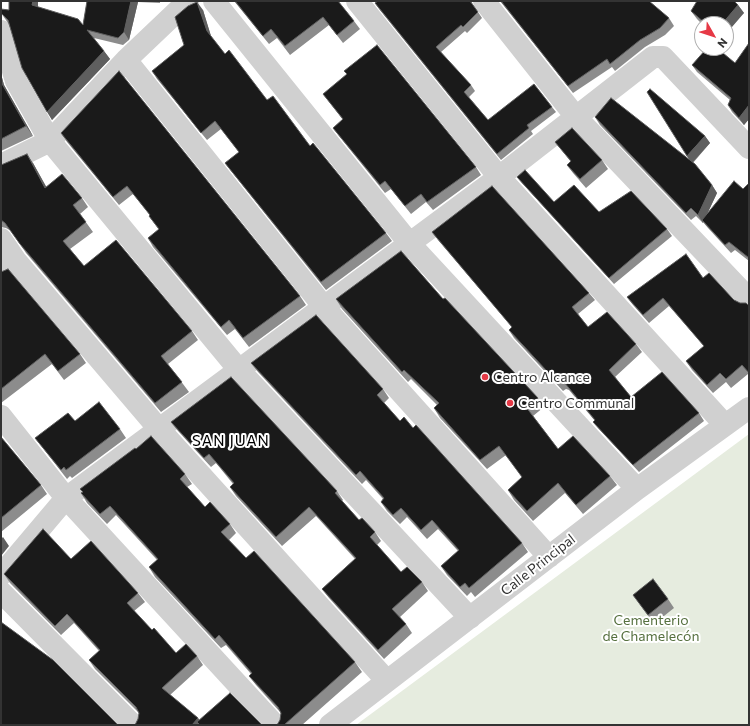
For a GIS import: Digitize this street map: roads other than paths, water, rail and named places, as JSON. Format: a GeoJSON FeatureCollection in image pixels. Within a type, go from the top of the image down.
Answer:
{"type":"FeatureCollection","features":[{"type":"Feature","properties":{"kind":"street"},"geometry":{"type":"LineString","coordinates":[[1,165],[50,141],[126,60],[188,1]]}},
{"type":"Feature","properties":{"kind":"street"},"geometry":{"type":"LineString","coordinates":[[214,1],[410,244],[637,489]]}},
{"type":"Feature","properties":{"kind":"street"},"geometry":{"type":"LineString","coordinates":[[356,1],[499,177],[725,425]]}},
{"type":"Feature","properties":{"kind":"street"},"geometry":{"type":"LineString","coordinates":[[484,1],[576,117],[749,298]]}},
{"type":"Feature","properties":{"kind":"street"},"geometry":{"type":"LineString","coordinates":[[1,31],[16,81],[50,141],[239,370],[470,618]]}},
{"type":"Feature","properties":{"kind":"street"},"geometry":{"type":"LineString","coordinates":[[1,575],[66,498],[410,244],[499,177],[652,57],[658,55],[663,57],[749,148]]}},
{"type":"Feature","properties":{"kind":"street"},"geometry":{"type":"LineString","coordinates":[[126,60],[324,307],[549,557]]}},
{"type":"Feature","properties":{"kind":"street"},"geometry":{"type":"LineString","coordinates":[[1,239],[8,266],[160,429],[387,681]]}},
{"type":"Feature","properties":{"kind":"street","name":"Calle Principal"},"geometry":{"type":"LineString","coordinates":[[330,725],[637,489],[749,408]]}},
{"type":"Feature","properties":{"kind":"street"},"geometry":{"type":"LineString","coordinates":[[1,416],[66,498],[275,725]]}},
{"type":"Feature","properties":{"kind":"street"},"geometry":{"type":"LineString","coordinates":[[1,592],[133,725]]}},
{"type":"Feature","properties":{"kind":"place","name":"Centro Alcance"},"geometry":{"type":"Point","coordinates":[485,377]}},
{"type":"Feature","properties":{"kind":"place","name":"Centro Communal"},"geometry":{"type":"Point","coordinates":[510,403]}},
{"type":"Feature","properties":{"kind":"district","name":"SAN JUAN"},"geometry":{"type":"Point","coordinates":[231,441]}},
{"type":"Feature","properties":{"kind":"park label","name":"Cementerio de Chamelecón"},"geometry":{"type":"Point","coordinates":[651,628]}}]}
